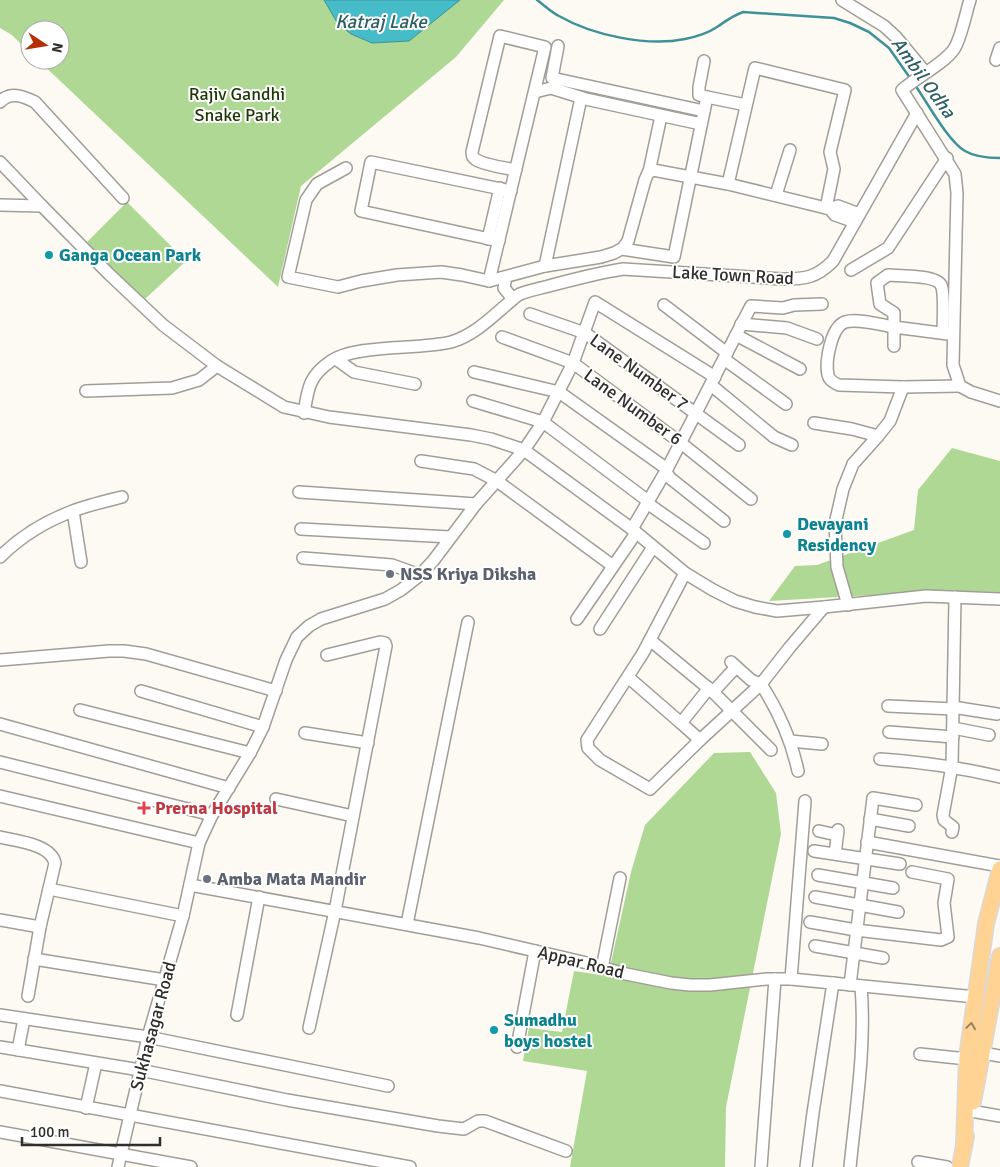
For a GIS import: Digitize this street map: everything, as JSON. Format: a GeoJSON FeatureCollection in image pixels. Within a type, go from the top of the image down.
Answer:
{"type":"FeatureCollection","features":[{"type":"Feature","properties":{"kind":"main road"},"geometry":{"type":"LineString","coordinates":[[964,1145],[967,1059],[986,924],[1000,867]]}},
{"type":"Feature","properties":{"kind":"main road"},"geometry":{"type":"LineString","coordinates":[[960,1167],[999,963]]}},
{"type":"Feature","properties":{"kind":"street"},"geometry":{"type":"LineString","coordinates":[[842,0],[884,26],[896,37],[922,74]]}},
{"type":"Feature","properties":{"kind":"street"},"geometry":{"type":"LineString","coordinates":[[960,386],[953,365],[957,193],[955,174],[947,158],[902,90],[922,74],[946,59],[956,47],[970,0]]}},
{"type":"Feature","properties":{"kind":"street"},"geometry":{"type":"LineString","coordinates":[[489,281],[493,240],[505,190],[516,170],[545,47],[500,36],[472,156],[481,162],[516,170]]}},
{"type":"Feature","properties":{"kind":"street"},"geometry":{"type":"LineString","coordinates":[[558,46],[552,78],[704,111]]}},
{"type":"Feature","properties":{"kind":"street"},"geometry":{"type":"LineString","coordinates":[[996,60],[1000,48]]}},
{"type":"Feature","properties":{"kind":"street"},"geometry":{"type":"LineString","coordinates":[[704,61],[699,95],[746,105]]}},
{"type":"Feature","properties":{"kind":"street"},"geometry":{"type":"LineString","coordinates":[[728,184],[755,68],[845,90],[830,152],[834,169],[828,208]]}},
{"type":"Feature","properties":{"kind":"street"},"geometry":{"type":"LineString","coordinates":[[535,92],[551,88],[583,98],[701,124]]}},
{"type":"Feature","properties":{"kind":"street"},"geometry":{"type":"LineString","coordinates":[[0,102],[5,97],[13,95],[35,102],[123,198]]}},
{"type":"Feature","properties":{"kind":"street"},"geometry":{"type":"LineString","coordinates":[[622,249],[674,257],[707,97]]}},
{"type":"Feature","properties":{"kind":"street"},"geometry":{"type":"LineString","coordinates":[[545,266],[581,98],[583,98]]}},
{"type":"Feature","properties":{"kind":"street","name":"Lake Town Road"},"geometry":{"type":"LineString","coordinates":[[304,413],[308,388],[316,373],[336,359],[354,353],[437,345],[454,341],[476,330],[516,297],[589,275],[624,269],[745,278],[803,279],[816,275],[833,261],[917,112]]}},
{"type":"Feature","properties":{"kind":"street"},"geometry":{"type":"LineString","coordinates":[[346,168],[318,184],[306,200],[288,277],[338,287],[362,281],[434,272],[462,274],[489,281],[503,280],[545,266],[601,257],[622,249],[628,241],[649,172],[661,116]]}},
{"type":"Feature","properties":{"kind":"street"},"geometry":{"type":"LineString","coordinates":[[776,195],[790,150]]}},
{"type":"Feature","properties":{"kind":"street"},"geometry":{"type":"LineString","coordinates":[[851,270],[888,248],[947,158]]}},
{"type":"Feature","properties":{"kind":"street"},"geometry":{"type":"LineString","coordinates":[[0,162],[108,274],[163,325],[216,366],[284,407],[329,418],[471,435],[491,439],[524,450],[634,531],[685,573],[735,601],[755,607],[777,610],[824,608],[926,596],[1000,599]]}},
{"type":"Feature","properties":{"kind":"street"},"geometry":{"type":"LineString","coordinates":[[493,240],[361,211],[371,162],[505,190]]}},
{"type":"Feature","properties":{"kind":"street"},"geometry":{"type":"LineString","coordinates":[[649,172],[660,170],[828,208],[838,206],[857,218]]}},
{"type":"Feature","properties":{"kind":"street"},"geometry":{"type":"LineString","coordinates":[[0,205],[42,206]]}},
{"type":"Feature","properties":{"kind":"street"},"geometry":{"type":"LineString","coordinates":[[894,346],[894,313],[880,304],[877,283],[888,275],[938,280],[942,287],[942,333]]}},
{"type":"Feature","properties":{"kind":"street"},"geometry":{"type":"LineString","coordinates":[[503,280],[510,282],[516,297]]}},
{"type":"Feature","properties":{"kind":"street","name":"Sukhasagar Road"},"geometry":{"type":"LineString","coordinates":[[118,1167],[148,1037],[183,916],[199,843],[212,815],[250,753],[263,727],[286,660],[297,637],[309,626],[332,614],[385,599],[401,590],[433,562],[476,504],[524,450],[543,422],[573,364],[595,302],[713,381]]}},
{"type":"Feature","properties":{"kind":"street"},"geometry":{"type":"LineString","coordinates":[[577,619],[634,531],[726,356],[750,306],[783,308],[794,305],[822,304]]}},
{"type":"Feature","properties":{"kind":"street"},"geometry":{"type":"LineString","coordinates":[[664,305],[786,404]]}},
{"type":"Feature","properties":{"kind":"street","name":"Lane Number 7"},"geometry":{"type":"LineString","coordinates":[[530,314],[585,332],[739,445]]}},
{"type":"Feature","properties":{"kind":"street"},"geometry":{"type":"LineString","coordinates":[[954,335],[853,321],[845,322],[838,326],[832,336],[828,360],[828,376],[832,382],[839,385],[960,386],[970,392],[1000,401]]}},
{"type":"Feature","properties":{"kind":"street"},"geometry":{"type":"LineString","coordinates":[[741,324],[787,328],[817,339]]}},
{"type":"Feature","properties":{"kind":"street"},"geometry":{"type":"LineString","coordinates":[[736,335],[800,369]]}},
{"type":"Feature","properties":{"kind":"street","name":"Lane Number 6"},"geometry":{"type":"LineString","coordinates":[[502,338],[573,364],[681,443],[751,499]]}},
{"type":"Feature","properties":{"kind":"street"},"geometry":{"type":"LineString","coordinates":[[336,359],[354,372],[415,384]]}},
{"type":"Feature","properties":{"kind":"street"},"geometry":{"type":"LineString","coordinates":[[86,391],[172,388],[200,380],[216,366]]}},
{"type":"Feature","properties":{"kind":"street"},"geometry":{"type":"LineString","coordinates":[[474,372],[559,392],[667,470],[670,478],[724,521]]}},
{"type":"Feature","properties":{"kind":"street"},"geometry":{"type":"LineString","coordinates":[[713,381],[774,437],[792,444]]}},
{"type":"Feature","properties":{"kind":"street"},"geometry":{"type":"LineString","coordinates":[[848,605],[837,567],[835,524],[843,489],[853,464],[890,421],[903,387]]}},
{"type":"Feature","properties":{"kind":"street"},"geometry":{"type":"LineString","coordinates":[[473,401],[543,422],[704,543]]}},
{"type":"Feature","properties":{"kind":"street"},"geometry":{"type":"LineString","coordinates":[[814,423],[852,429],[878,436]]}},
{"type":"Feature","properties":{"kind":"street"},"geometry":{"type":"LineString","coordinates":[[421,461],[474,469],[497,481],[613,566]]}},
{"type":"Feature","properties":{"kind":"street"},"geometry":{"type":"LineString","coordinates":[[299,492],[476,504]]}},
{"type":"Feature","properties":{"kind":"street"},"geometry":{"type":"LineString","coordinates":[[0,557],[10,547],[43,525],[73,511],[122,497]]}},
{"type":"Feature","properties":{"kind":"street"},"geometry":{"type":"LineString","coordinates":[[73,511],[81,562]]}},
{"type":"Feature","properties":{"kind":"street"},"geometry":{"type":"LineString","coordinates":[[300,529],[450,537]]}},
{"type":"Feature","properties":{"kind":"street"},"geometry":{"type":"LineString","coordinates":[[600,629],[653,547]]}},
{"type":"Feature","properties":{"kind":"street"},"geometry":{"type":"LineString","coordinates":[[304,558],[392,566],[420,575]]}},
{"type":"Feature","properties":{"kind":"street"},"geometry":{"type":"LineString","coordinates":[[685,573],[650,640],[587,740],[588,748],[592,754],[650,789],[761,684],[824,608]]}},
{"type":"Feature","properties":{"kind":"street"},"geometry":{"type":"LineString","coordinates":[[952,832],[953,826],[944,820],[943,815],[952,766],[955,597]]}},
{"type":"Feature","properties":{"kind":"street"},"geometry":{"type":"LineString","coordinates":[[407,924],[468,622]]}},
{"type":"Feature","properties":{"kind":"street"},"geometry":{"type":"LineString","coordinates":[[650,640],[711,690],[771,750]]}},
{"type":"Feature","properties":{"kind":"street"},"geometry":{"type":"LineString","coordinates":[[309,1028],[335,911],[386,646],[385,643],[380,642],[327,655]]}},
{"type":"Feature","properties":{"kind":"street"},"geometry":{"type":"LineString","coordinates":[[0,660],[124,650],[146,654],[276,691]]}},
{"type":"Feature","properties":{"kind":"street"},"geometry":{"type":"LineString","coordinates":[[681,723],[734,665],[751,680],[761,684],[775,705],[790,741],[798,771]]}},
{"type":"Feature","properties":{"kind":"street"},"geometry":{"type":"LineString","coordinates":[[628,677],[700,740]]}},
{"type":"Feature","properties":{"kind":"street"},"geometry":{"type":"LineString","coordinates":[[141,691],[263,727]]}},
{"type":"Feature","properties":{"kind":"street"},"geometry":{"type":"LineString","coordinates":[[888,706],[954,710],[959,708],[997,714]]}},
{"type":"Feature","properties":{"kind":"street"},"geometry":{"type":"LineString","coordinates":[[80,710],[250,753]]}},
{"type":"Feature","properties":{"kind":"street"},"geometry":{"type":"LineString","coordinates":[[0,724],[229,788]]}},
{"type":"Feature","properties":{"kind":"street"},"geometry":{"type":"LineString","coordinates":[[889,732],[953,732],[989,735]]}},
{"type":"Feature","properties":{"kind":"street"},"geometry":{"type":"LineString","coordinates":[[305,733],[368,743]]}},
{"type":"Feature","properties":{"kind":"street"},"geometry":{"type":"LineString","coordinates":[[790,741],[822,744]]}},
{"type":"Feature","properties":{"kind":"street"},"geometry":{"type":"LineString","coordinates":[[880,759],[952,766],[1000,776]]}},
{"type":"Feature","properties":{"kind":"street"},"geometry":{"type":"LineString","coordinates":[[0,762],[212,815]]}},
{"type":"Feature","properties":{"kind":"street"},"geometry":{"type":"LineString","coordinates":[[0,796],[199,843]]}},
{"type":"Feature","properties":{"kind":"street"},"geometry":{"type":"LineString","coordinates":[[850,1167],[860,1058],[862,1005],[855,985],[854,952],[873,798],[916,805]]}},
{"type":"Feature","properties":{"kind":"street"},"geometry":{"type":"LineString","coordinates":[[276,799],[353,816]]}},
{"type":"Feature","properties":{"kind":"street"},"geometry":{"type":"LineString","coordinates":[[791,979],[805,801]]}},
{"type":"Feature","properties":{"kind":"street"},"geometry":{"type":"LineString","coordinates":[[870,819],[909,826]]}},
{"type":"Feature","properties":{"kind":"street"},"geometry":{"type":"LineString","coordinates":[[819,831],[837,832],[835,854]]}},
{"type":"Feature","properties":{"kind":"street"},"geometry":{"type":"LineString","coordinates":[[0,837],[43,848],[54,856],[55,863],[40,928],[28,996]]}},
{"type":"Feature","properties":{"kind":"street"},"geometry":{"type":"LineString","coordinates":[[867,842],[1000,867]]}},
{"type":"Feature","properties":{"kind":"street"},"geometry":{"type":"LineString","coordinates":[[814,851],[900,864]]}},
{"type":"Feature","properties":{"kind":"street"},"geometry":{"type":"LineString","coordinates":[[810,922],[856,930],[941,940],[947,938],[944,903],[948,879],[912,872]]}},
{"type":"Feature","properties":{"kind":"street"},"geometry":{"type":"LineString","coordinates":[[818,875],[893,888]]}},
{"type":"Feature","properties":{"kind":"street"},"geometry":{"type":"LineString","coordinates":[[602,968],[620,878]]}},
{"type":"Feature","properties":{"kind":"street","name":"Appar Road"},"geometry":{"type":"LineString","coordinates":[[190,885],[479,938],[622,973],[690,986],[791,979],[976,998]]}},
{"type":"Feature","properties":{"kind":"street"},"geometry":{"type":"LineString","coordinates":[[49,888],[183,916]]}},
{"type":"Feature","properties":{"kind":"street"},"geometry":{"type":"LineString","coordinates":[[237,1015],[259,897]]}},
{"type":"Feature","properties":{"kind":"street"},"geometry":{"type":"LineString","coordinates":[[815,897],[898,912]]}},
{"type":"Feature","properties":{"kind":"street"},"geometry":{"type":"LineString","coordinates":[[0,920],[40,928]]}},
{"type":"Feature","properties":{"kind":"street"},"geometry":{"type":"LineString","coordinates":[[815,946],[883,958]]}},
{"type":"Feature","properties":{"kind":"street"},"geometry":{"type":"LineString","coordinates":[[517,1047],[535,951]]}},
{"type":"Feature","properties":{"kind":"street"},"geometry":{"type":"LineString","coordinates":[[34,959],[165,980]]}},
{"type":"Feature","properties":{"kind":"street"},"geometry":{"type":"LineString","coordinates":[[761,1167],[775,979]]}},
{"type":"Feature","properties":{"kind":"street"},"geometry":{"type":"LineString","coordinates":[[806,1167],[812,1113],[833,983]]}},
{"type":"Feature","properties":{"kind":"street"},"geometry":{"type":"LineString","coordinates":[[0,1015],[148,1037],[388,1086]]}},
{"type":"Feature","properties":{"kind":"street"},"geometry":{"type":"LineString","coordinates":[[18,1050],[24,1019]]}},
{"type":"Feature","properties":{"kind":"street"},"geometry":{"type":"LineString","coordinates":[[0,1047],[140,1070],[287,1100],[438,1126],[464,1129],[478,1121],[485,1121],[566,1152]]}},
{"type":"Feature","properties":{"kind":"street"},"geometry":{"type":"LineString","coordinates":[[982,1053],[1000,1056]]}},
{"type":"Feature","properties":{"kind":"street"},"geometry":{"type":"LineString","coordinates":[[920,1054],[967,1059]]}},
{"type":"Feature","properties":{"kind":"street"},"geometry":{"type":"LineString","coordinates":[[86,1108],[96,1063]]}},
{"type":"Feature","properties":{"kind":"street"},"geometry":{"type":"LineString","coordinates":[[0,1091],[410,1167]]}},
{"type":"Feature","properties":{"kind":"street"},"geometry":{"type":"LineString","coordinates":[[971,1111],[1000,1116]]}},
{"type":"Feature","properties":{"kind":"street"},"geometry":{"type":"LineString","coordinates":[[0,1132],[191,1167]]}},
{"type":"Feature","properties":{"kind":"street"},"geometry":{"type":"LineString","coordinates":[[918,1162],[946,1167]]}},
{"type":"Feature","properties":{"kind":"green space","name":"Rajiv Gandhi Snake Park"},"geometry":{"type":"Polygon","coordinates":[[[0,0],[504,0],[456,57],[301,186],[278,287],[49,70],[70,70],[70,20],[20,20],[20,43],[12,35],[0,28],[0,0]]]}},
{"type":"Feature","properties":{"kind":"green space"},"geometry":{"type":"Polygon","coordinates":[[[127,202],[186,261],[145,299],[114,272],[87,242],[127,202]]]}},
{"type":"Feature","properties":{"kind":"green space"},"geometry":{"type":"Polygon","coordinates":[[[952,448],[1000,461],[1000,592],[943,591],[769,601],[795,566],[817,565],[914,530],[918,490],[952,448]]]}},
{"type":"Feature","properties":{"kind":"green space"},"geometry":{"type":"Polygon","coordinates":[[[750,752],[776,793],[781,834],[726,1107],[725,1167],[570,1167],[587,1071],[523,1061],[529,1028],[562,1032],[574,971],[608,976],[631,872],[645,825],[714,753],[750,752]]]}},
{"type":"Feature","properties":{"kind":"water","name":"Katraj Lake"},"geometry":{"type":"Polygon","coordinates":[[[324,0],[460,0],[409,41],[372,43],[351,34],[338,24],[324,0]]]}},
{"type":"Feature","properties":{"kind":"waterway","name":"Ambil Odha"},"geometry":{"type":"LineString","coordinates":[[537,0],[572,23],[603,34],[637,40],[670,41],[697,36],[706,33],[743,12],[834,18],[869,32],[889,48],[910,78]]}},
{"type":"Feature","properties":{"kind":"waterway","name":"Ambil Odha"},"geometry":{"type":"LineString","coordinates":[[915,85],[958,146],[973,155],[1000,158]]}},
{"type":"Feature","properties":{"kind":"place","name":"Ganga Ocean Park"},"geometry":{"type":"Point","coordinates":[49,255]}},
{"type":"Feature","properties":{"kind":"place","name":"Devayani Residency"},"geometry":{"type":"Point","coordinates":[787,534]}},
{"type":"Feature","properties":{"kind":"place","name":"NSS Kriya Diksha"},"geometry":{"type":"Point","coordinates":[390,574]}},
{"type":"Feature","properties":{"kind":"place","name":"Prerna Hospital"},"geometry":{"type":"Point","coordinates":[144,808]}},
{"type":"Feature","properties":{"kind":"place","name":"Amba Mata Mandir"},"geometry":{"type":"Point","coordinates":[207,879]}},
{"type":"Feature","properties":{"kind":"place","name":"Sumadhu boys hostel"},"geometry":{"type":"Point","coordinates":[494,1030]}}]}
